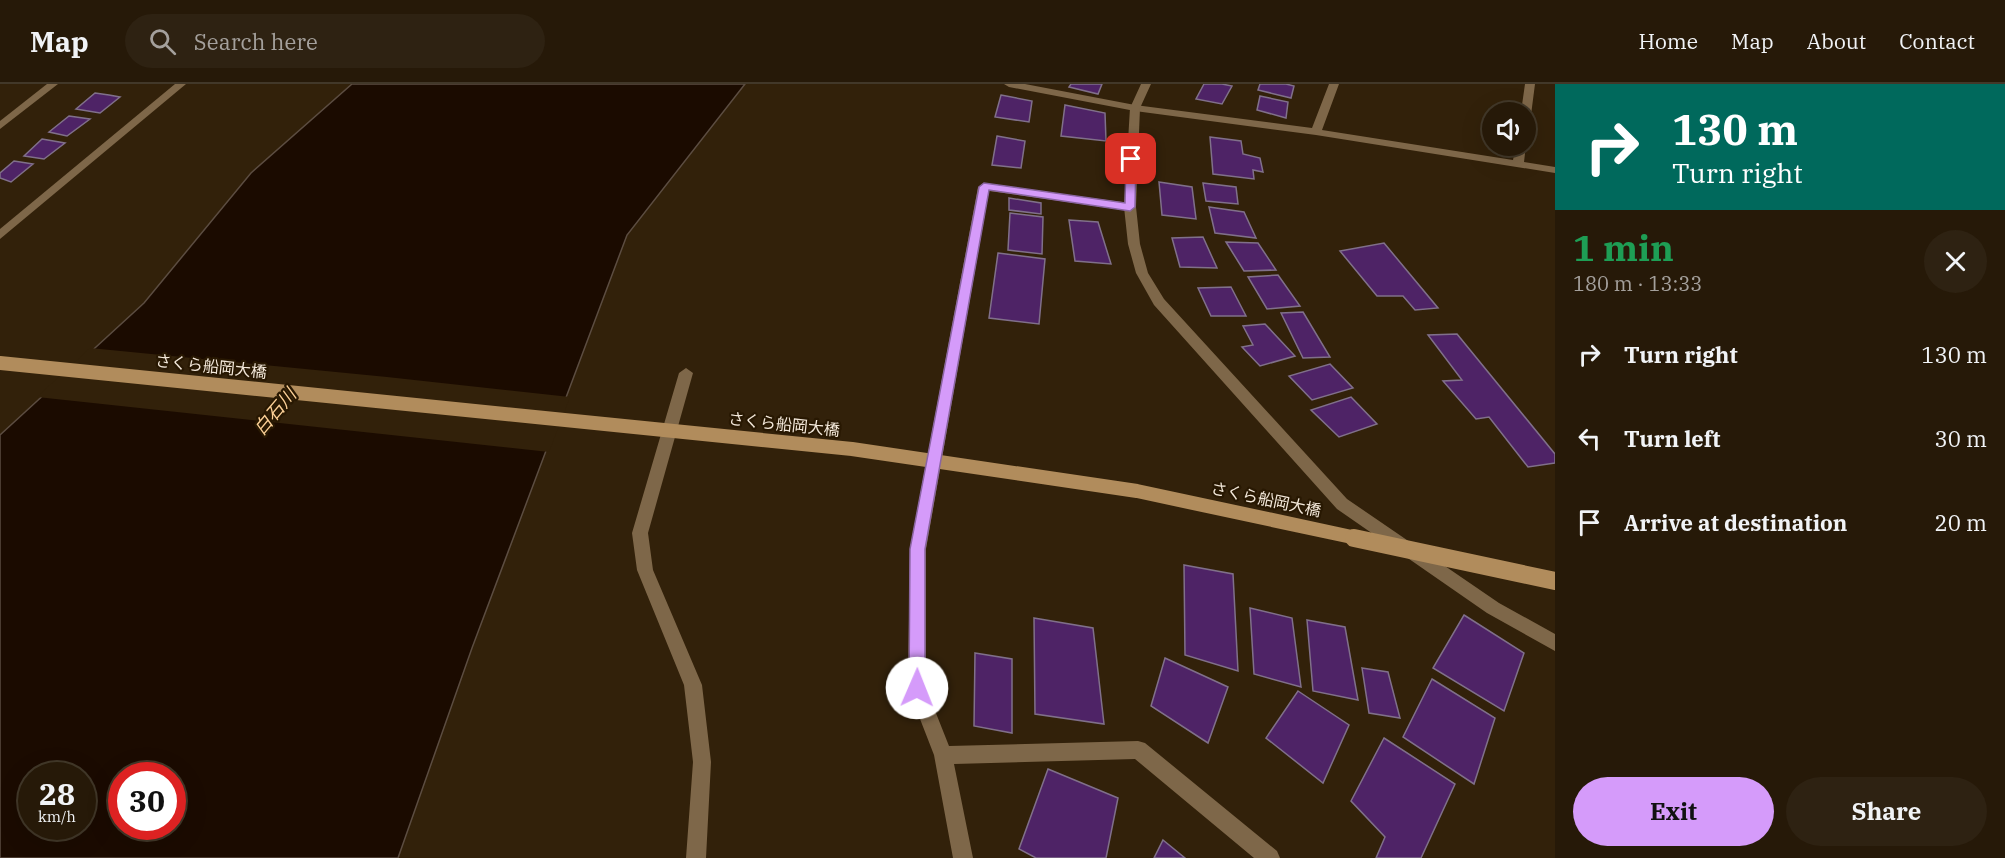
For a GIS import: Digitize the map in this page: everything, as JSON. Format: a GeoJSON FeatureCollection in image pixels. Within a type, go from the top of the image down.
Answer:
{"type":"FeatureCollection","features":[{"type":"Feature","properties":{"kind":"main road","name":"さくら船岡大橋"},"geometry":{"type":"LineString","coordinates":[[0,363],[852,449],[1137,491],[1555,581]]}},
{"type":"Feature","properties":{"kind":"street"},"geometry":{"type":"LineString","coordinates":[[0,126],[52,84]]}},
{"type":"Feature","properties":{"kind":"street"},"geometry":{"type":"LineString","coordinates":[[0,235],[182,84]]}},
{"type":"Feature","properties":{"kind":"street"},"geometry":{"type":"LineString","coordinates":[[1010,84],[1135,108],[1316,132],[1555,170]]}},
{"type":"Feature","properties":{"kind":"street"},"geometry":{"type":"LineString","coordinates":[[1146,84],[1135,108],[1130,207],[1134,244],[1142,273],[1159,302],[1323,486],[1342,504],[1493,609],[1555,643]]}},
{"type":"Feature","properties":{"kind":"street"},"geometry":{"type":"LineString","coordinates":[[1316,132],[1334,84]]}},
{"type":"Feature","properties":{"kind":"street"},"geometry":{"type":"LineString","coordinates":[[1528,102],[1530,84]]}},
{"type":"Feature","properties":{"kind":"street"},"geometry":{"type":"LineString","coordinates":[[1518,164],[1519,156]]}},
{"type":"Feature","properties":{"kind":"street"},"geometry":{"type":"LineString","coordinates":[[963,858],[943,755],[917,688],[918,549],[984,187],[1130,207]]}},
{"type":"Feature","properties":{"kind":"street"},"geometry":{"type":"LineString","coordinates":[[686,373],[639,533],[645,570],[693,685],[702,762],[696,858]]}},
{"type":"Feature","properties":{"kind":"street"},"geometry":{"type":"LineString","coordinates":[[943,755],[1138,750],[1270,858]]}},
{"type":"Feature","properties":{"kind":"water","name":"白石川"},"geometry":{"type":"Polygon","coordinates":[[[352,84],[745,84],[627,235],[472,648],[398,858],[0,858],[0,435],[144,303],[251,173],[352,84]]]}},
{"type":"Feature","properties":{"kind":"pier"},"geometry":{"type":"Polygon","coordinates":[[[90,348],[570,397],[549,452],[37,397],[90,348]]]}},
{"type":"Feature","properties":{"kind":"building"},"geometry":{"type":"Polygon","coordinates":[[[1071,84],[1102,84],[1098,94],[1069,87],[1071,84]]]}},
{"type":"Feature","properties":{"kind":"building"},"geometry":{"type":"Polygon","coordinates":[[[1204,84],[1232,86],[1222,104],[1196,99],[1204,84]]]}},
{"type":"Feature","properties":{"kind":"building"},"geometry":{"type":"Polygon","coordinates":[[[1260,84],[1294,86],[1291,98],[1258,90],[1260,84]]]}},
{"type":"Feature","properties":{"kind":"building"},"geometry":{"type":"Polygon","coordinates":[[[95,93],[120,97],[100,113],[76,109],[95,93]]]}},
{"type":"Feature","properties":{"kind":"building"},"geometry":{"type":"Polygon","coordinates":[[[1001,95],[1032,101],[1029,122],[995,117],[1001,95]]]}},
{"type":"Feature","properties":{"kind":"building"},"geometry":{"type":"Polygon","coordinates":[[[1260,96],[1288,102],[1286,118],[1257,110],[1260,96]]]}},
{"type":"Feature","properties":{"kind":"building"},"geometry":{"type":"Polygon","coordinates":[[[1065,105],[1105,113],[1106,141],[1061,136],[1065,105]]]}},
{"type":"Feature","properties":{"kind":"building"},"geometry":{"type":"Polygon","coordinates":[[[69,116],[90,119],[67,136],[49,132],[69,116]]]}},
{"type":"Feature","properties":{"kind":"building"},"geometry":{"type":"Polygon","coordinates":[[[997,136],[1025,141],[1021,168],[992,165],[997,136]]]}},
{"type":"Feature","properties":{"kind":"building"},"geometry":{"type":"Polygon","coordinates":[[[1210,137],[1241,141],[1243,154],[1260,158],[1263,172],[1253,170],[1254,179],[1213,174],[1210,137]]]}},
{"type":"Feature","properties":{"kind":"building"},"geometry":{"type":"Polygon","coordinates":[[[42,139],[65,143],[44,159],[24,156],[42,139]]]}},
{"type":"Feature","properties":{"kind":"building"},"geometry":{"type":"Polygon","coordinates":[[[14,161],[33,164],[11,182],[0,178],[0,173],[14,161]]]}},
{"type":"Feature","properties":{"kind":"building"},"geometry":{"type":"Polygon","coordinates":[[[1159,182],[1192,187],[1196,219],[1162,215],[1159,182]]]}},
{"type":"Feature","properties":{"kind":"building"},"geometry":{"type":"Polygon","coordinates":[[[1203,183],[1236,187],[1238,204],[1206,201],[1203,183]]]}},
{"type":"Feature","properties":{"kind":"building"},"geometry":{"type":"Polygon","coordinates":[[[1009,198],[1041,203],[1041,214],[1009,210],[1009,198]]]}},
{"type":"Feature","properties":{"kind":"building"},"geometry":{"type":"Polygon","coordinates":[[[1209,207],[1244,212],[1256,238],[1215,233],[1209,207]]]}},
{"type":"Feature","properties":{"kind":"building"},"geometry":{"type":"Polygon","coordinates":[[[1010,213],[1043,217],[1042,254],[1008,250],[1010,213]]]}},
{"type":"Feature","properties":{"kind":"building"},"geometry":{"type":"Polygon","coordinates":[[[1069,220],[1098,222],[1111,264],[1075,261],[1069,220]]]}},
{"type":"Feature","properties":{"kind":"building"},"geometry":{"type":"Polygon","coordinates":[[[1203,237],[1217,268],[1180,267],[1172,238],[1203,237]]]}},
{"type":"Feature","properties":{"kind":"building"},"geometry":{"type":"Polygon","coordinates":[[[1226,242],[1258,243],[1276,270],[1244,271],[1226,242]]]}},
{"type":"Feature","properties":{"kind":"building"},"geometry":{"type":"Polygon","coordinates":[[[1384,243],[1438,308],[1415,310],[1403,296],[1377,296],[1340,251],[1384,243]]]}},
{"type":"Feature","properties":{"kind":"building"},"geometry":{"type":"Polygon","coordinates":[[[998,253],[1045,259],[1039,324],[989,318],[998,253]]]}},
{"type":"Feature","properties":{"kind":"building"},"geometry":{"type":"Polygon","coordinates":[[[1278,275],[1300,306],[1267,309],[1248,277],[1278,275]]]}},
{"type":"Feature","properties":{"kind":"building"},"geometry":{"type":"Polygon","coordinates":[[[1231,287],[1246,316],[1211,316],[1198,288],[1231,287]]]}},
{"type":"Feature","properties":{"kind":"building"},"geometry":{"type":"Polygon","coordinates":[[[1303,312],[1330,357],[1303,358],[1281,313],[1303,312]]]}},
{"type":"Feature","properties":{"kind":"building"},"geometry":{"type":"Polygon","coordinates":[[[1265,324],[1295,356],[1260,366],[1242,347],[1253,345],[1243,326],[1265,324]]]}},
{"type":"Feature","properties":{"kind":"building"},"geometry":{"type":"Polygon","coordinates":[[[1457,334],[1555,454],[1555,463],[1528,467],[1489,417],[1476,419],[1443,381],[1462,380],[1428,335],[1457,334]]]}},
{"type":"Feature","properties":{"kind":"building"},"geometry":{"type":"Polygon","coordinates":[[[1330,364],[1353,388],[1312,400],[1289,376],[1330,364]]]}},
{"type":"Feature","properties":{"kind":"building"},"geometry":{"type":"Polygon","coordinates":[[[1351,397],[1377,424],[1339,437],[1311,410],[1351,397]]]}},
{"type":"Feature","properties":{"kind":"building"},"geometry":{"type":"Polygon","coordinates":[[[1184,565],[1233,574],[1238,671],[1185,655],[1184,565]]]}},
{"type":"Feature","properties":{"kind":"building"},"geometry":{"type":"Polygon","coordinates":[[[1250,608],[1292,618],[1301,687],[1254,674],[1250,608]]]}},
{"type":"Feature","properties":{"kind":"building"},"geometry":{"type":"Polygon","coordinates":[[[1464,615],[1524,653],[1504,711],[1433,668],[1464,615]]]}},
{"type":"Feature","properties":{"kind":"building"},"geometry":{"type":"Polygon","coordinates":[[[1034,618],[1093,628],[1104,724],[1035,714],[1034,618]]]}},
{"type":"Feature","properties":{"kind":"building"},"geometry":{"type":"Polygon","coordinates":[[[1307,620],[1345,627],[1358,700],[1313,691],[1307,620]]]}},
{"type":"Feature","properties":{"kind":"building"},"geometry":{"type":"Polygon","coordinates":[[[975,653],[1012,659],[1012,733],[974,726],[975,653]]]}},
{"type":"Feature","properties":{"kind":"building"},"geometry":{"type":"Polygon","coordinates":[[[1165,658],[1228,687],[1208,743],[1151,706],[1165,658]]]}},
{"type":"Feature","properties":{"kind":"building"},"geometry":{"type":"Polygon","coordinates":[[[1362,668],[1388,672],[1400,718],[1369,713],[1362,668]]]}},
{"type":"Feature","properties":{"kind":"building"},"geometry":{"type":"Polygon","coordinates":[[[1432,679],[1495,718],[1474,784],[1403,737],[1432,679]]]}},
{"type":"Feature","properties":{"kind":"building"},"geometry":{"type":"Polygon","coordinates":[[[1298,691],[1349,725],[1323,783],[1266,738],[1298,691]]]}},
{"type":"Feature","properties":{"kind":"building"},"geometry":{"type":"Polygon","coordinates":[[[1384,738],[1455,784],[1421,858],[1376,858],[1385,837],[1351,801],[1384,738]]]}},
{"type":"Feature","properties":{"kind":"building"},"geometry":{"type":"Polygon","coordinates":[[[1048,769],[1118,798],[1106,858],[1036,858],[1019,849],[1048,769]]]}},
{"type":"Feature","properties":{"kind":"building"},"geometry":{"type":"Polygon","coordinates":[[[1163,840],[1185,858],[1154,858],[1163,840]]]}},
{"type":"Feature","properties":{"kind":"route"},"geometry":{"type":"LineString","coordinates":[[917,688],[918,549],[984,187],[1130,207],[1131,159]]}}]}
